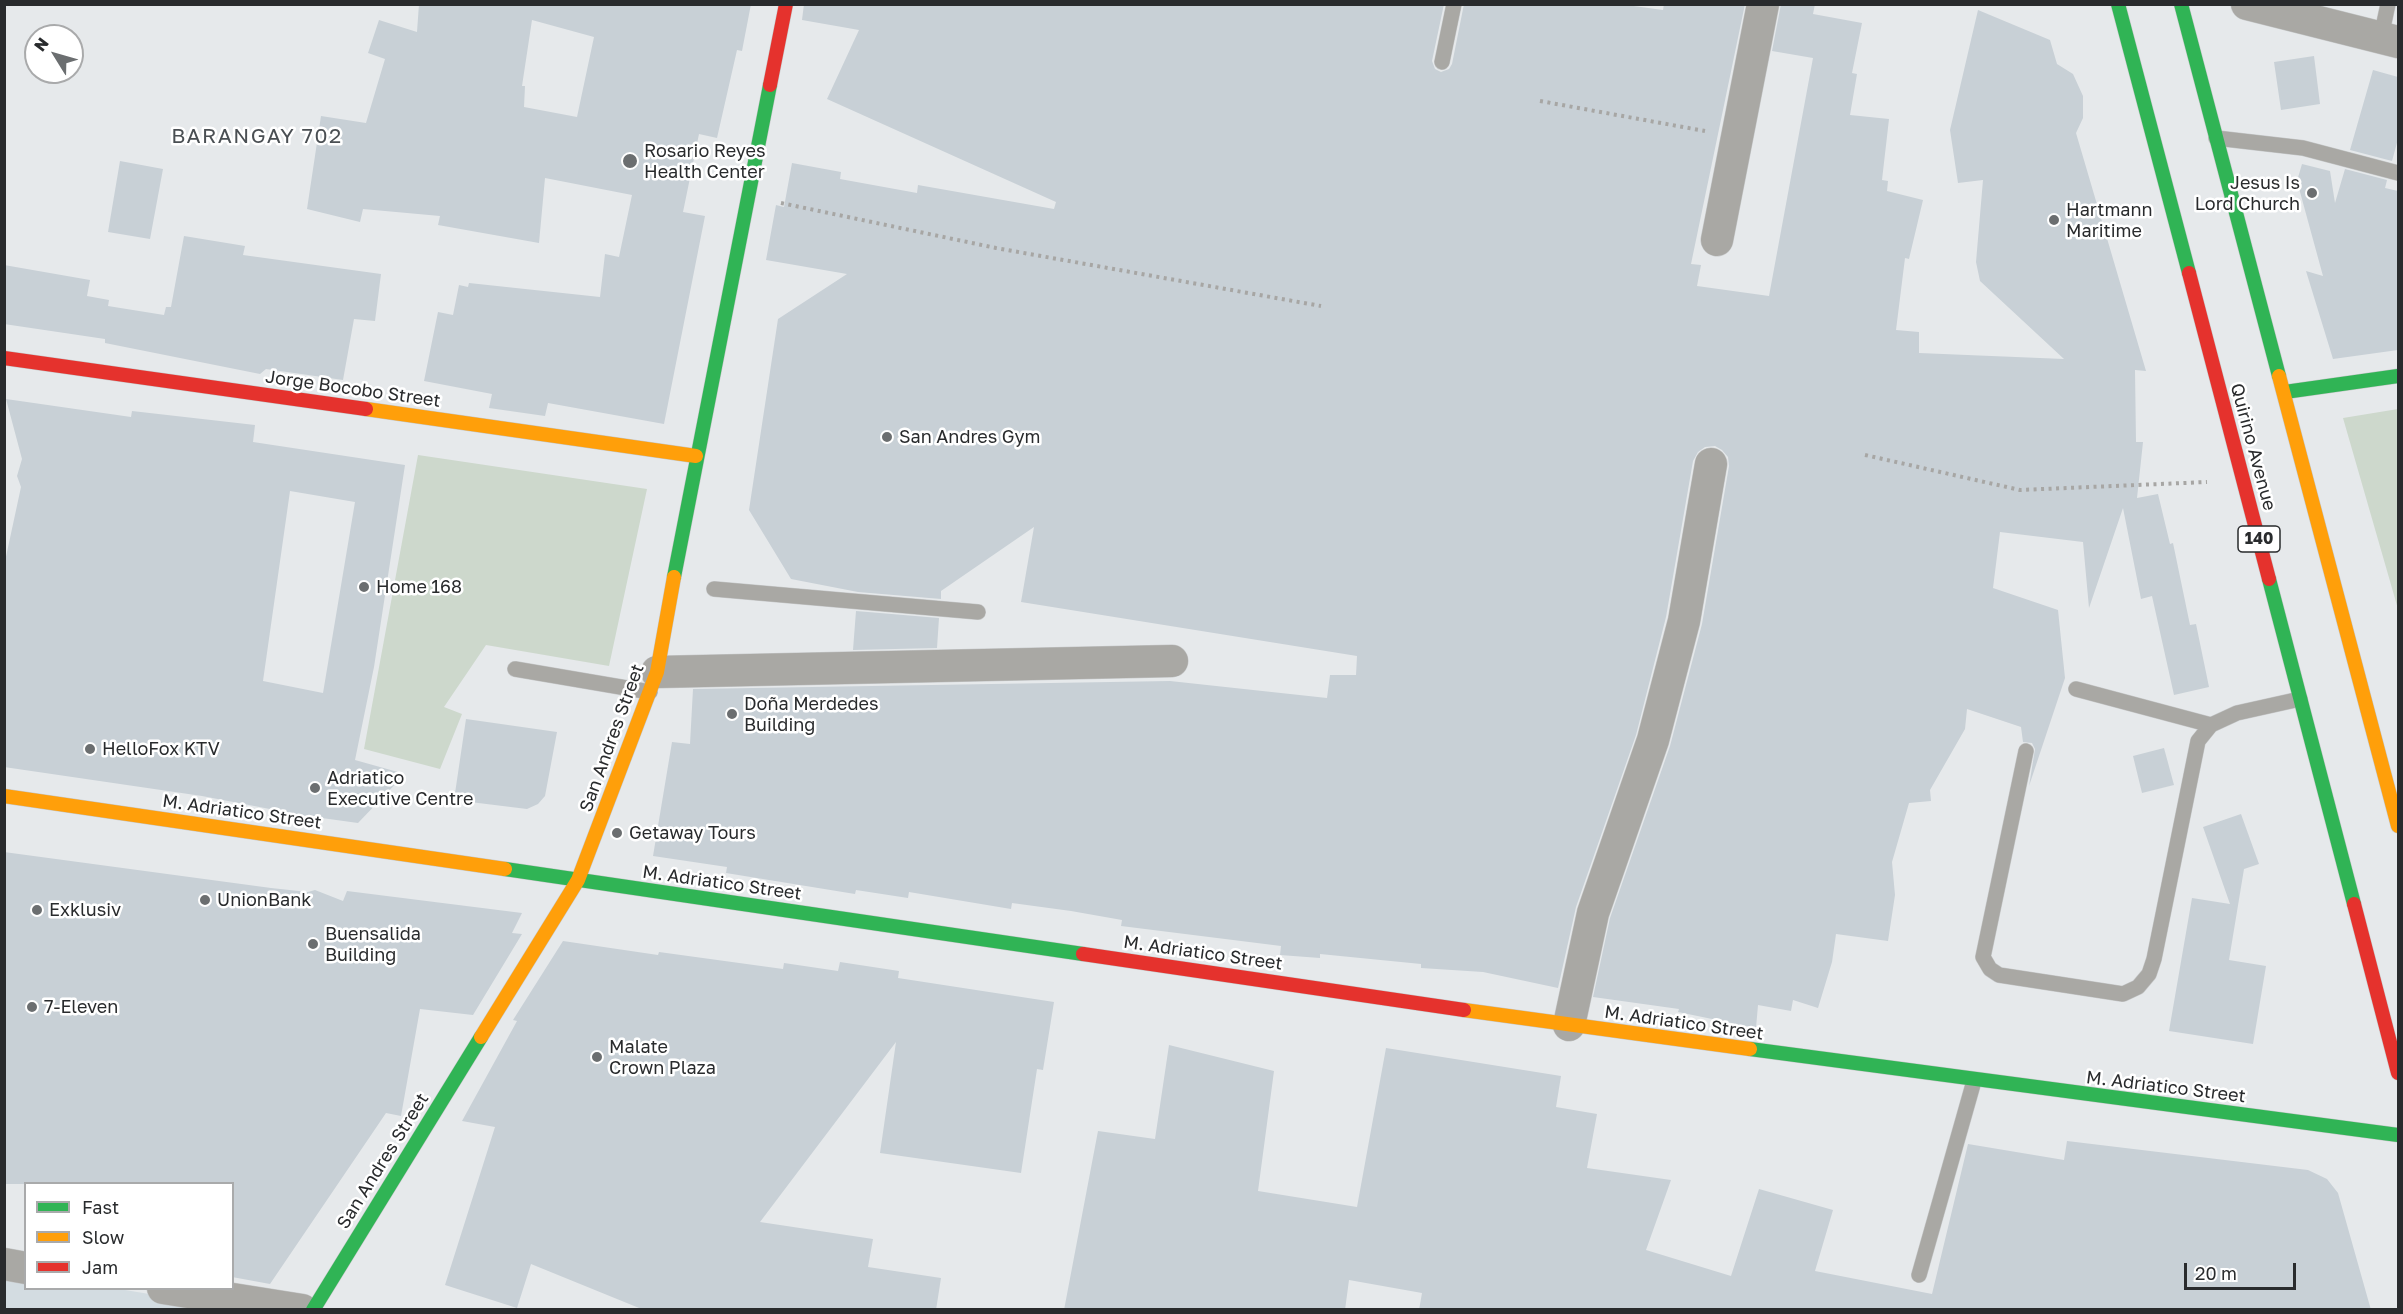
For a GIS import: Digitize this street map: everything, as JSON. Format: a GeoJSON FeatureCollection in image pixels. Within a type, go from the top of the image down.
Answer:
{"type":"FeatureCollection","features":[{"type":"Feature","properties":{"kind":"street","name":"San Andres Street"},"geometry":{"type":"LineString","coordinates":[[313,1310],[578,880],[653,682],[786,4]]}},
{"type":"Feature","properties":{"kind":"street"},"geometry":{"type":"LineString","coordinates":[[1717,240],[1763,4]]}},
{"type":"Feature","properties":{"kind":"street","name":"Quirino Avenue"},"geometry":{"type":"LineString","coordinates":[[2118,4],[2398,1073]]}},
{"type":"Feature","properties":{"kind":"street"},"geometry":{"type":"LineString","coordinates":[[2181,4],[2398,826]]}},
{"type":"Feature","properties":{"kind":"street"},"geometry":{"type":"LineString","coordinates":[[2247,4],[2390,39]]}},
{"type":"Feature","properties":{"kind":"street","name":"Jorge Bocobo Street"},"geometry":{"type":"LineString","coordinates":[[4,358],[696,456]]}},
{"type":"Feature","properties":{"kind":"street"},"geometry":{"type":"LineString","coordinates":[[2285,392],[2398,376]]}},
{"type":"Feature","properties":{"kind":"street"},"geometry":{"type":"LineString","coordinates":[[1569,1025],[1593,913],[1653,740],[1684,621],[1712,464]]}},
{"type":"Feature","properties":{"kind":"street"},"geometry":{"type":"LineString","coordinates":[[653,682],[1172,661]]}},
{"type":"Feature","properties":{"kind":"street","name":"M. Adriatico Street"},"geometry":{"type":"LineString","coordinates":[[4,796],[1569,1025],[1974,1081],[2398,1135]]}},
{"type":"Feature","properties":{"kind":"street"},"geometry":{"type":"LineString","coordinates":[[4,1264],[24,1268]]}},
{"type":"Feature","properties":{"kind":"street"},"geometry":{"type":"LineString","coordinates":[[177,1290],[302,1310]]}},
{"type":"Feature","properties":{"kind":"lane"},"geometry":{"type":"LineString","coordinates":[[1442,62],[1454,4]]}},
{"type":"Feature","properties":{"kind":"lane"},"geometry":{"type":"LineString","coordinates":[[2388,4],[2390,39]]}},
{"type":"Feature","properties":{"kind":"lane"},"geometry":{"type":"LineString","coordinates":[[2216,138],[2303,148],[2398,172]]}},
{"type":"Feature","properties":{"kind":"lane"},"geometry":{"type":"LineString","coordinates":[[714,589],[978,612]]}},
{"type":"Feature","properties":{"kind":"lane"},"geometry":{"type":"LineString","coordinates":[[515,669],[653,682]]}},
{"type":"Feature","properties":{"kind":"lane"},"geometry":{"type":"LineString","coordinates":[[2076,689],[2211,725]]}},
{"type":"Feature","properties":{"kind":"lane"},"geometry":{"type":"LineString","coordinates":[[2026,751],[1983,957],[1990,969],[1999,975],[2123,994],[2138,987],[2149,974],[2154,959],[2198,741],[2211,725],[2237,713],[2300,699]]}},
{"type":"Feature","properties":{"kind":"lane"},"geometry":{"type":"LineString","coordinates":[[1919,1275],[1974,1081]]}},
{"type":"Feature","properties":{"kind":"path"},"geometry":{"type":"LineString","coordinates":[[1540,101],[1737,136]]}},
{"type":"Feature","properties":{"kind":"path"},"geometry":{"type":"LineString","coordinates":[[748,196],[996,248],[1321,306]]}},
{"type":"Feature","properties":{"kind":"path"},"geometry":{"type":"LineString","coordinates":[[1865,455],[2020,490],[2243,480]]}},
{"type":"Feature","properties":{"kind":"shaded area"},"geometry":{"type":"Polygon","coordinates":[[[2398,409],[2398,609],[2343,418],[2398,409]]]}},
{"type":"Feature","properties":{"kind":"shaded area"},"geometry":{"type":"Polygon","coordinates":[[[418,455],[647,489],[609,666],[486,645],[444,707],[462,714],[440,769],[364,749],[418,455]]]}},
{"type":"Feature","properties":{"kind":"shaded area"},"geometry":{"type":"Polygon","coordinates":[[[4,1269],[24,1272],[24,1290],[125,1290],[240,1309],[5,1309],[4,1269]]]}},
{"type":"Feature","properties":{"kind":"building"},"geometry":{"type":"Polygon","coordinates":[[[419,4],[751,4],[742,51],[737,50],[717,138],[699,134],[683,212],[705,216],[664,424],[548,403],[545,416],[489,408],[492,394],[424,381],[438,312],[453,315],[459,285],[468,287],[469,283],[600,297],[605,254],[619,257],[632,195],[545,178],[539,243],[438,225],[440,216],[363,209],[360,222],[307,209],[321,116],[366,123],[385,59],[368,53],[379,20],[417,32],[419,4]],[[532,20],[522,86],[525,86],[524,107],[577,117],[594,37],[532,20]]]}},
{"type":"Feature","properties":{"kind":"building"},"geometry":{"type":"Polygon","coordinates":[[[804,4],[1444,4],[1432,61],[1435,69],[1441,72],[1449,69],[1452,64],[1464,4],[1619,4],[1663,10],[1664,4],[1745,4],[1691,264],[1701,265],[1697,286],[1769,296],[1813,58],[1772,51],[1781,4],[1815,4],[1813,14],[1862,23],[1852,73],[1857,74],[1850,115],[1889,119],[1882,180],[1888,181],[1887,191],[1923,200],[1909,259],[1905,258],[1896,330],[1919,332],[1919,353],[2064,359],[1980,281],[1976,262],[1983,180],[1958,183],[1950,130],[1978,10],[2050,40],[2057,64],[2073,74],[2083,96],[2083,118],[2076,133],[2146,371],[2135,370],[2136,442],[2143,442],[2137,498],[2158,494],[2170,544],[2173,543],[2190,625],[2196,624],[2209,687],[2174,695],[2152,596],[2141,599],[2123,508],[2089,608],[2083,542],[2000,532],[1993,588],[2058,610],[2065,678],[2029,786],[2035,749],[2032,743],[2023,742],[2021,727],[1967,709],[1965,729],[1930,790],[1931,801],[1909,803],[1892,862],[1895,895],[1888,941],[1836,934],[1832,962],[1818,1008],[1793,1000],[1791,1011],[1758,1005],[1756,1028],[1678,1012],[1679,1009],[1593,997],[1610,918],[1670,746],[1702,624],[1729,466],[1728,457],[1722,450],[1715,446],[1705,447],[1698,452],[1693,461],[1666,617],[1636,735],[1576,907],[1558,988],[1483,972],[1421,968],[1421,964],[1320,954],[1320,958],[1280,955],[1281,946],[1121,926],[1122,920],[1012,903],[1011,909],[909,892],[908,898],[856,890],[855,894],[726,873],[727,867],[653,856],[672,742],[690,744],[693,689],[1170,681],[1327,698],[1330,675],[1356,675],[1357,656],[1021,602],[1034,527],[941,591],[941,599],[858,592],[791,579],[749,510],[778,319],[847,274],[766,260],[776,205],[784,207],[792,163],[841,172],[840,179],[917,193],[918,185],[1054,209],[1056,202],[827,99],[859,30],[802,20],[804,4]]]}},
{"type":"Feature","properties":{"kind":"building"},"geometry":{"type":"Polygon","coordinates":[[[2314,56],[2320,104],[2281,110],[2274,62],[2314,56]]]}},
{"type":"Feature","properties":{"kind":"building"},"geometry":{"type":"Polygon","coordinates":[[[2373,70],[2398,77],[2398,139],[2392,161],[2350,150],[2373,70]]]}},
{"type":"Feature","properties":{"kind":"building"},"geometry":{"type":"Polygon","coordinates":[[[120,161],[163,169],[150,239],[108,232],[120,161]]]}},
{"type":"Feature","properties":{"kind":"building"},"geometry":{"type":"Polygon","coordinates":[[[2302,164],[2330,171],[2335,203],[2345,169],[2387,180],[2385,188],[2398,191],[2398,350],[2333,359],[2306,271],[2323,276],[2297,181],[2302,164]]]}},
{"type":"Feature","properties":{"kind":"building"},"geometry":{"type":"Polygon","coordinates":[[[184,236],[245,246],[243,255],[381,274],[375,321],[354,319],[343,380],[266,369],[260,374],[105,343],[105,339],[4,324],[4,265],[90,280],[87,296],[109,300],[108,306],[164,315],[166,307],[171,307],[184,236]]]}},
{"type":"Feature","properties":{"kind":"building"},"geometry":{"type":"Polygon","coordinates":[[[6,399],[131,417],[132,411],[255,425],[253,442],[405,465],[374,667],[355,760],[405,774],[358,823],[300,815],[287,817],[275,810],[202,796],[4,767],[4,566],[21,487],[17,476],[22,459],[6,399]],[[290,491],[263,681],[323,693],[355,502],[290,491]]]}},
{"type":"Feature","properties":{"kind":"building"},"geometry":{"type":"Polygon","coordinates":[[[856,611],[939,618],[937,648],[853,650],[856,611]]]}},
{"type":"Feature","properties":{"kind":"building"},"geometry":{"type":"Polygon","coordinates":[[[466,719],[557,732],[545,796],[538,804],[527,809],[454,800],[466,719]]]}},
{"type":"Feature","properties":{"kind":"building"},"geometry":{"type":"Polygon","coordinates":[[[2164,748],[2174,785],[2142,793],[2133,756],[2164,748]]]}},
{"type":"Feature","properties":{"kind":"building"},"geometry":{"type":"Polygon","coordinates":[[[2241,814],[2259,864],[2244,869],[2229,960],[2266,966],[2253,1044],[2169,1031],[2192,898],[2230,904],[2203,827],[2241,814]]]}},
{"type":"Feature","properties":{"kind":"building"},"geometry":{"type":"Polygon","coordinates":[[[4,852],[271,888],[308,892],[315,890],[343,901],[347,891],[522,913],[512,933],[522,934],[473,1015],[420,1009],[401,1116],[386,1113],[270,1284],[234,1277],[234,1182],[24,1182],[24,1184],[4,1184],[4,852]]]}},
{"type":"Feature","properties":{"kind":"building"},"geometry":{"type":"Polygon","coordinates":[[[563,941],[658,955],[659,952],[783,969],[784,963],[838,971],[840,962],[899,971],[898,978],[1054,1002],[1043,1070],[1037,1069],[1021,1173],[880,1153],[896,1042],[760,1222],[873,1239],[868,1267],[941,1278],[936,1310],[644,1310],[531,1264],[517,1308],[445,1285],[495,1127],[462,1121],[517,1021],[513,1020],[563,941]]]}},
{"type":"Feature","properties":{"kind":"building"},"geometry":{"type":"Polygon","coordinates":[[[1169,1045],[1274,1071],[1258,1191],[1357,1207],[1386,1048],[1561,1076],[1556,1107],[1597,1114],[1587,1168],[1671,1180],[1646,1250],[1731,1276],[1759,1189],[1833,1210],[1815,1271],[1932,1294],[1968,1144],[2064,1160],[2067,1141],[2308,1170],[2327,1179],[2338,1193],[2371,1310],[1419,1310],[1422,1293],[1349,1280],[1345,1310],[1064,1310],[1098,1131],[1155,1139],[1169,1045]]]}},
{"type":"Feature","properties":{"kind":"traffic: fast"},"geometry":{"type":"LineString","coordinates":[[2118,4],[2189,273]]}},
{"type":"Feature","properties":{"kind":"traffic: fast"},"geometry":{"type":"LineString","coordinates":[[2181,4],[2279,376]]}},
{"type":"Feature","properties":{"kind":"traffic: fast"},"geometry":{"type":"LineString","coordinates":[[674,577],[770,85]]}},
{"type":"Feature","properties":{"kind":"traffic: fast"},"geometry":{"type":"LineString","coordinates":[[2285,392],[2398,376]]}},
{"type":"Feature","properties":{"kind":"traffic: fast"},"geometry":{"type":"LineString","coordinates":[[2269,579],[2354,904]]}},
{"type":"Feature","properties":{"kind":"traffic: fast"},"geometry":{"type":"LineString","coordinates":[[505,869],[1083,954]]}},
{"type":"Feature","properties":{"kind":"traffic: fast"},"geometry":{"type":"LineString","coordinates":[[313,1310],[481,1037]]}},
{"type":"Feature","properties":{"kind":"traffic: fast"},"geometry":{"type":"LineString","coordinates":[[1750,1049],[2398,1135]]}},
{"type":"Feature","properties":{"kind":"traffic: slow"},"geometry":{"type":"LineString","coordinates":[[2279,376],[2398,826]]}},
{"type":"Feature","properties":{"kind":"traffic: slow"},"geometry":{"type":"LineString","coordinates":[[366,409],[696,456]]}},
{"type":"Feature","properties":{"kind":"traffic: slow"},"geometry":{"type":"LineString","coordinates":[[481,1037],[578,880],[657,672],[674,577]]}},
{"type":"Feature","properties":{"kind":"traffic: slow"},"geometry":{"type":"LineString","coordinates":[[4,796],[505,869]]}},
{"type":"Feature","properties":{"kind":"traffic: slow"},"geometry":{"type":"LineString","coordinates":[[1464,1010],[1750,1049]]}},
{"type":"Feature","properties":{"kind":"traffic: jam"},"geometry":{"type":"LineString","coordinates":[[770,85],[786,4]]}},
{"type":"Feature","properties":{"kind":"traffic: jam"},"geometry":{"type":"LineString","coordinates":[[2189,273],[2269,579]]}},
{"type":"Feature","properties":{"kind":"traffic: jam"},"geometry":{"type":"LineString","coordinates":[[4,358],[366,409]]}},
{"type":"Feature","properties":{"kind":"traffic: jam"},"geometry":{"type":"LineString","coordinates":[[2354,904],[2398,1073]]}},
{"type":"Feature","properties":{"kind":"traffic: jam"},"geometry":{"type":"LineString","coordinates":[[1083,954],[1464,1010]]}},
{"type":"Feature","properties":{"kind":"place","name":"Rosario Reyes Health Center"},"geometry":{"type":"Point","coordinates":[630,161]}},
{"type":"Feature","properties":{"kind":"place","name":"Jesus Is Lord Church"},"geometry":{"type":"Point","coordinates":[2312,193]}},
{"type":"Feature","properties":{"kind":"place","name":"Hartmann Maritime"},"geometry":{"type":"Point","coordinates":[2054,220]}},
{"type":"Feature","properties":{"kind":"place","name":"San Andres Gym"},"geometry":{"type":"Point","coordinates":[887,437]}},
{"type":"Feature","properties":{"kind":"place","name":"Home 168"},"geometry":{"type":"Point","coordinates":[364,587]}},
{"type":"Feature","properties":{"kind":"place","name":"Doña Merdedes Building"},"geometry":{"type":"Point","coordinates":[732,714]}},
{"type":"Feature","properties":{"kind":"place","name":"HelloFox KTV"},"geometry":{"type":"Point","coordinates":[90,749]}},
{"type":"Feature","properties":{"kind":"place","name":"Adriatico Executive Centre"},"geometry":{"type":"Point","coordinates":[315,788]}},
{"type":"Feature","properties":{"kind":"place","name":"Getaway Tours"},"geometry":{"type":"Point","coordinates":[617,833]}},
{"type":"Feature","properties":{"kind":"place","name":"UnionBank"},"geometry":{"type":"Point","coordinates":[205,900]}},
{"type":"Feature","properties":{"kind":"place","name":"Exklusiv"},"geometry":{"type":"Point","coordinates":[37,910]}},
{"type":"Feature","properties":{"kind":"place","name":"Buensalida Building"},"geometry":{"type":"Point","coordinates":[313,944]}},
{"type":"Feature","properties":{"kind":"place","name":"7-Eleven"},"geometry":{"type":"Point","coordinates":[32,1007]}},
{"type":"Feature","properties":{"kind":"place","name":"Malate Crown Plaza"},"geometry":{"type":"Point","coordinates":[597,1057]}},
{"type":"Feature","properties":{"kind":"district","name":"BARANGAY 702"},"geometry":{"type":"Point","coordinates":[257,136]}}]}
